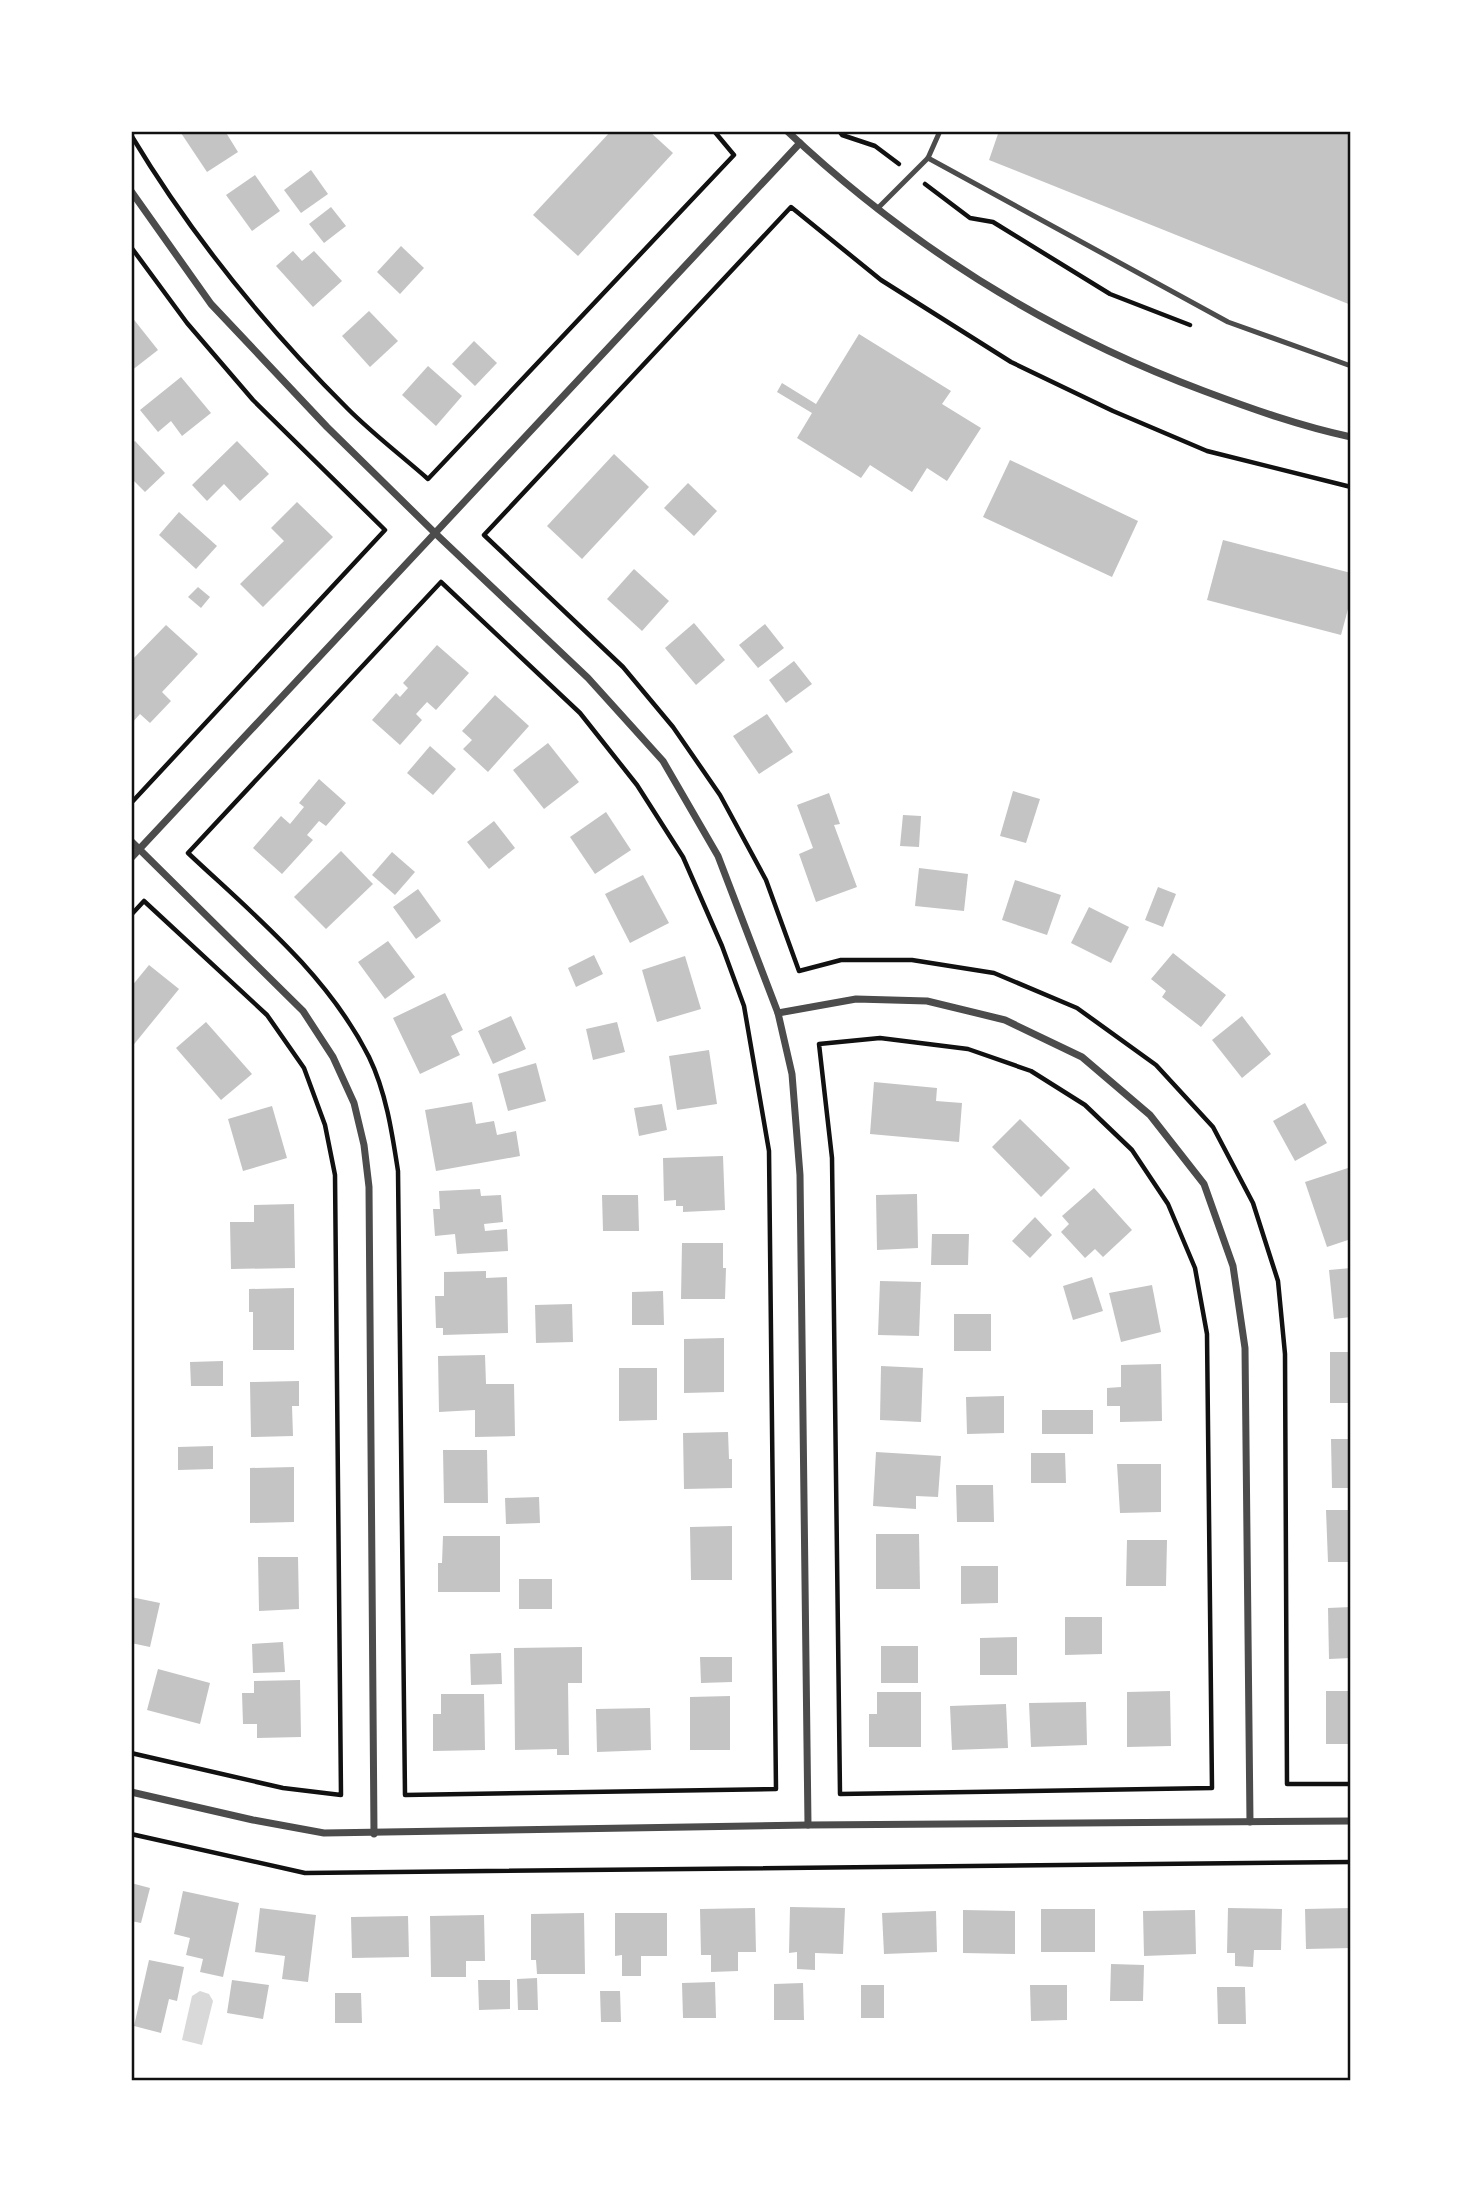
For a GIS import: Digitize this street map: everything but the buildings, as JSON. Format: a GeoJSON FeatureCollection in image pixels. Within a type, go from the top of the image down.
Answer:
{"type":"FeatureCollection","features":[{"type":"Feature","properties":{"kind":"street"},"geometry":{"type":"LineString","coordinates":[[787,131],[877,209],[973,278],[1097,347],[1168,378],[1228,400],[1313,428],[1351,437]]}},
{"type":"Feature","properties":{"kind":"street"},"geometry":{"type":"LineString","coordinates":[[131,858],[800,143]]}},
{"type":"Feature","properties":{"kind":"street"},"geometry":{"type":"LineString","coordinates":[[131,191],[211,304],[327,427],[588,678],[663,761],[718,856],[778,1013],[792,1074],[800,1175],[808,1825]]}},
{"type":"Feature","properties":{"kind":"street"},"geometry":{"type":"LineString","coordinates":[[131,841],[303,1010],[333,1057],[354,1102],[364,1145],[369,1187],[374,1834]]}},
{"type":"Feature","properties":{"kind":"street"},"geometry":{"type":"LineString","coordinates":[[778,1013],[856,999],[927,1001],[1005,1020],[1082,1057],[1150,1115],[1204,1184],[1233,1266],[1245,1348],[1250,1822]]}},
{"type":"Feature","properties":{"kind":"street"},"geometry":{"type":"LineString","coordinates":[[131,1792],[324,1833],[808,1825],[1351,1821]]}},
{"type":"Feature","properties":{"kind":"lane"},"geometry":{"type":"LineString","coordinates":[[877,209],[928,158],[940,131]]}},
{"type":"Feature","properties":{"kind":"lane"},"geometry":{"type":"LineString","coordinates":[[928,158],[1227,322],[1351,366]]}},
{"type":"Feature","properties":{"kind":"path"},"geometry":{"type":"LineString","coordinates":[[131,135],[207,249],[278,334],[350,411],[428,479],[734,155],[714,131]]}},
{"type":"Feature","properties":{"kind":"path"},"geometry":{"type":"LineString","coordinates":[[1077,1008],[994,973],[912,960],[841,960],[799,971],[766,880],[720,795],[673,727],[623,667],[484,535],[791,207],[881,280],[1011,362],[1113,411],[1207,451],[1351,487]]}},
{"type":"Feature","properties":{"kind":"path"},"geometry":{"type":"LineString","coordinates":[[131,247],[187,323],[253,400],[385,530],[133,801],[131,799]]}},
{"type":"Feature","properties":{"kind":"path"},"geometry":{"type":"LineString","coordinates":[[441,582],[580,713],[637,785],[683,857],[722,946],[744,1006],[769,1151],[776,1789],[405,1795],[398,1171],[389,1114],[370,1058],[340,1008],[305,964],[188,853],[441,582]]}},
{"type":"Feature","properties":{"kind":"path"},"geometry":{"type":"LineString","coordinates":[[131,915],[144,901],[267,1015],[304,1068],[325,1125],[335,1175],[341,1795],[283,1788],[131,1753]]}},
{"type":"Feature","properties":{"kind":"path"},"geometry":{"type":"LineString","coordinates":[[880,1038],[968,1049],[1031,1071],[1086,1105],[1132,1150],[1168,1204],[1195,1268],[1207,1334],[1212,1788],[840,1794],[832,1158],[819,1044],[880,1038]]}},
{"type":"Feature","properties":{"kind":"path"},"geometry":{"type":"LineString","coordinates":[[131,1833],[304,1873],[1351,1862]]}},
{"type":"Feature","properties":{"kind":"shaded area"},"geometry":{"type":"Polygon","coordinates":[[[200,1991],[209,1994],[213,2001],[202,2045],[182,2040],[192,1996],[200,1991]]]}}]}
